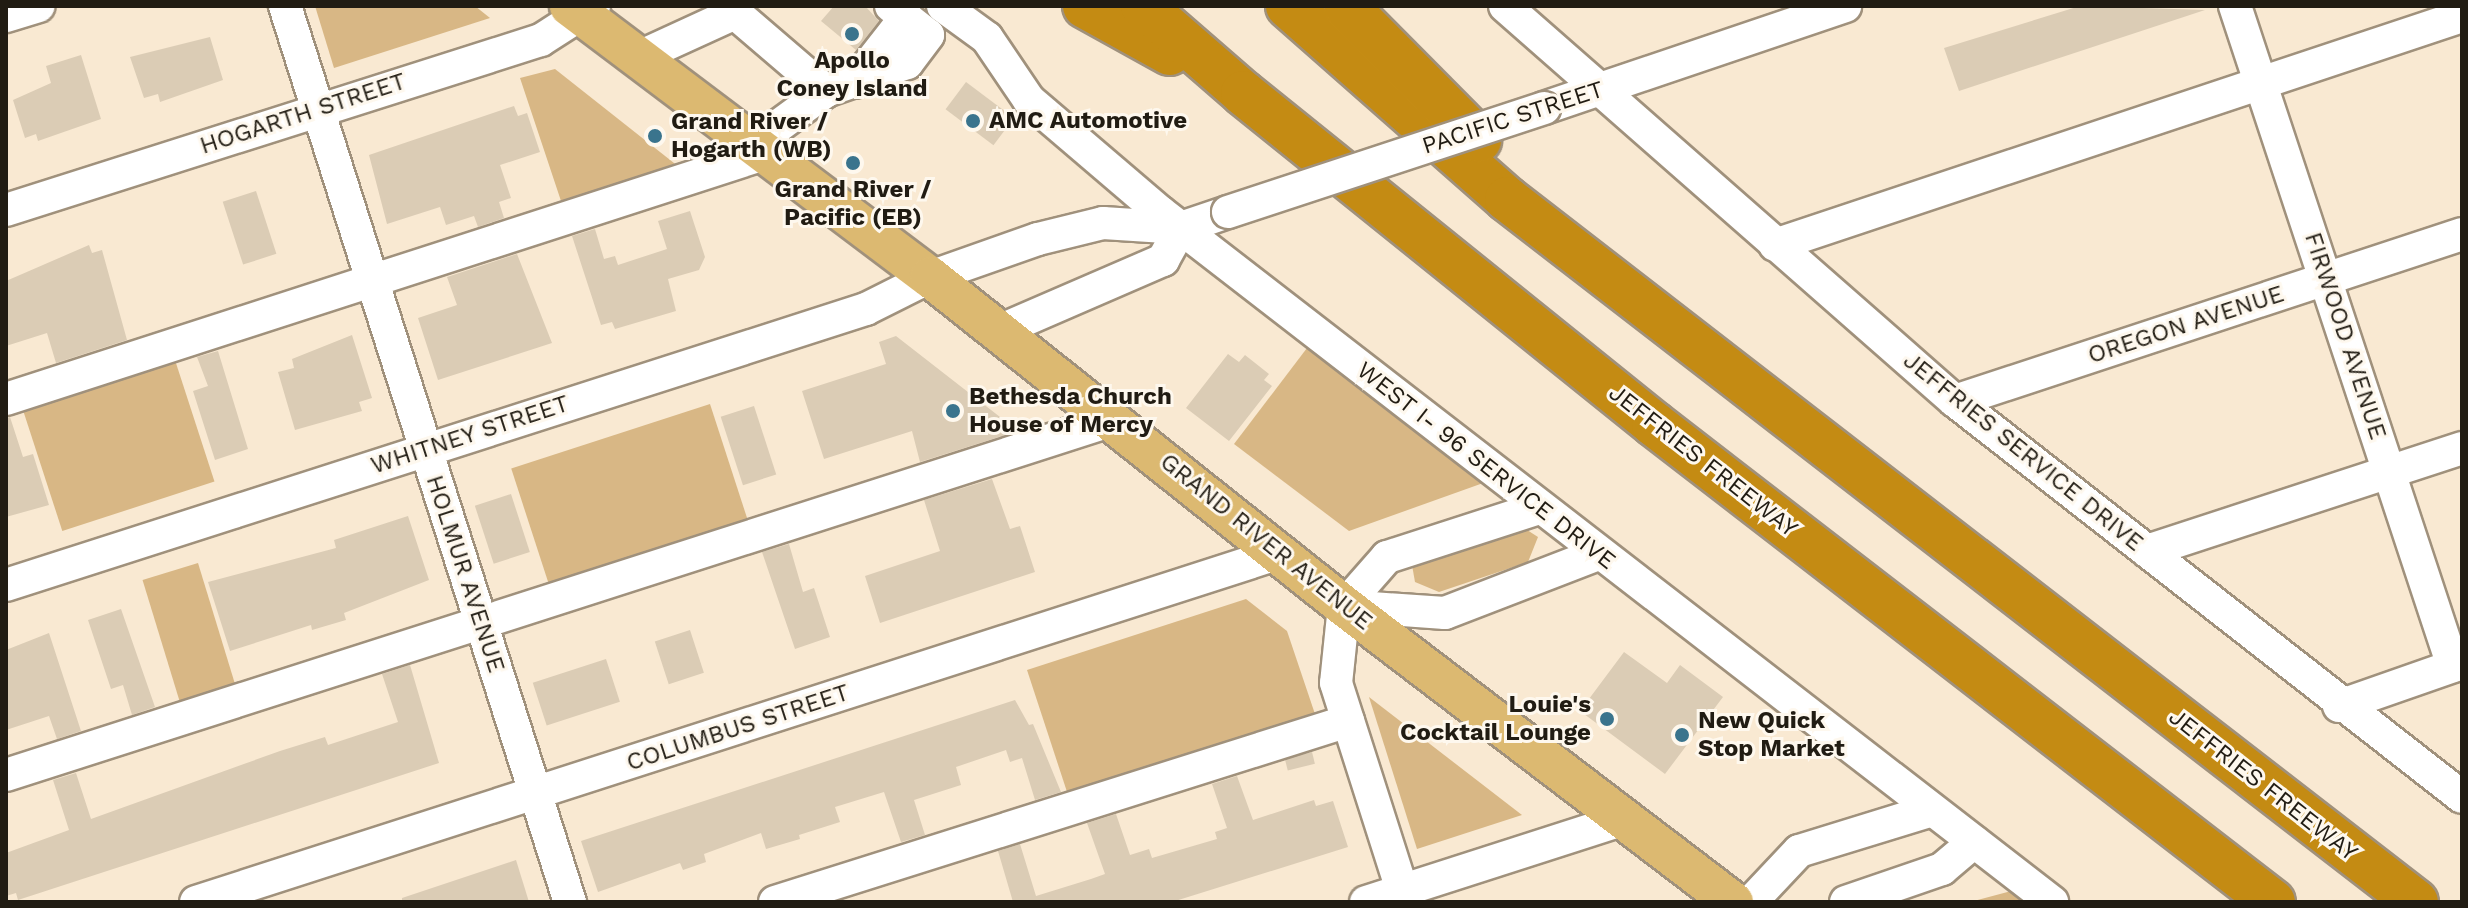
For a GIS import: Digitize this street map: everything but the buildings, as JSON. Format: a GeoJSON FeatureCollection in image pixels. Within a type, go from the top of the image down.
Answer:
{"type":"FeatureCollection","features":[{"type":"Feature","properties":{"kind":"highway"},"geometry":{"type":"LineString","coordinates":[[1085,6],[1243,93]]}},
{"type":"Feature","properties":{"kind":"highway","name":"JEFFRIES FREEWAY"},"geometry":{"type":"LineString","coordinates":[[1143,6],[1243,93],[1667,433],[2273,902]]}},
{"type":"Feature","properties":{"kind":"highway","name":"JEFFRIES FREEWAY"},"geometry":{"type":"LineString","coordinates":[[1288,6],[1507,199],[2416,902]]}},
{"type":"Feature","properties":{"kind":"highway"},"geometry":{"type":"LineString","coordinates":[[1346,6],[1613,280]]}},
{"type":"Feature","properties":{"kind":"main road","name":"GRAND RIVER AVENUE"},"geometry":{"type":"LineString","coordinates":[[582,9],[639,57],[999,331],[1344,606],[1733,902]]}},
{"type":"Feature","properties":{"kind":"street"},"geometry":{"type":"LineString","coordinates":[[6,16],[38,6]]}},
{"type":"Feature","properties":{"kind":"street","name":"HOLMUR AVENUE"},"geometry":{"type":"LineString","coordinates":[[285,6],[570,902]]}},
{"type":"Feature","properties":{"kind":"street","name":"JEFFRIES SERVICE DRIVE"},"geometry":{"type":"LineString","coordinates":[[1505,6],[1955,401],[2339,706],[2462,797]]}},
{"type":"Feature","properties":{"kind":"street","name":"PACIFIC STREET"},"geometry":{"type":"LineString","coordinates":[[930,277],[979,257],[1103,223],[1181,228],[1845,6]]}},
{"type":"Feature","properties":{"kind":"street","name":"FIRWOOD AVENUE"},"geometry":{"type":"LineString","coordinates":[[2235,6],[2390,472],[2458,664]]}},
{"type":"Feature","properties":{"kind":"street"},"geometry":{"type":"LineString","coordinates":[[6,399],[372,283],[761,148],[840,88],[907,63],[908,19],[946,8]]}},
{"type":"Feature","properties":{"kind":"street","name":"WEST I- 96 SERVICE DRIVE"},"geometry":{"type":"LineString","coordinates":[[946,8],[987,38],[1029,100],[1181,228],[1598,554],[2052,902]]}},
{"type":"Feature","properties":{"kind":"street","name":"HOGARTH STREET"},"geometry":{"type":"LineString","coordinates":[[6,210],[541,40],[582,9]]}},
{"type":"Feature","properties":{"kind":"street"},"geometry":{"type":"LineString","coordinates":[[639,57],[721,12],[840,88]]}},
{"type":"Feature","properties":{"kind":"street"},"geometry":{"type":"LineString","coordinates":[[1775,245],[2462,16]]}},
{"type":"Feature","properties":{"kind":"street"},"geometry":{"type":"LineString","coordinates":[[999,331],[1163,260],[1181,228]]}},
{"type":"Feature","properties":{"kind":"street","name":"OREGON AVENUE"},"geometry":{"type":"LineString","coordinates":[[1955,401],[2462,234]]}},
{"type":"Feature","properties":{"kind":"street","name":"WHITNEY STREET"},"geometry":{"type":"LineString","coordinates":[[6,585],[866,309],[930,277]]}},
{"type":"Feature","properties":{"kind":"street"},"geometry":{"type":"LineString","coordinates":[[6,775],[1110,421]]}},
{"type":"Feature","properties":{"kind":"street"},"geometry":{"type":"LineString","coordinates":[[2147,551],[2462,448]]}},
{"type":"Feature","properties":{"kind":"street"},"geometry":{"type":"LineString","coordinates":[[1404,896],[1336,683],[1344,606],[1387,557],[1539,508]]}},
{"type":"Feature","properties":{"kind":"street","name":"COLUMBUS STREET"},"geometry":{"type":"LineString","coordinates":[[196,902],[1280,553]]}},
{"type":"Feature","properties":{"kind":"street"},"geometry":{"type":"LineString","coordinates":[[1344,606],[1445,613],[1598,554]]}},
{"type":"Feature","properties":{"kind":"street"},"geometry":{"type":"LineString","coordinates":[[2339,706],[2458,664]]}},
{"type":"Feature","properties":{"kind":"street"},"geometry":{"type":"LineString","coordinates":[[775,902],[1348,721]]}},
{"type":"Feature","properties":{"kind":"street"},"geometry":{"type":"LineString","coordinates":[[1751,902],[1799,851],[1932,810]]}},
{"type":"Feature","properties":{"kind":"street"},"geometry":{"type":"LineString","coordinates":[[1366,902],[1404,896],[1625,819]]}},
{"type":"Feature","properties":{"kind":"street"},"geometry":{"type":"LineString","coordinates":[[1846,902],[1942,869],[1974,842]]}},
{"type":"Feature","properties":{"kind":"shaded area"},"geometry":{"type":"Polygon","coordinates":[[[315,6],[475,6],[490,18],[334,68],[315,6]]]}},
{"type":"Feature","properties":{"kind":"shaded area"},"geometry":{"type":"Polygon","coordinates":[[[555,69],[679,167],[562,204],[520,78],[555,69]]]}},
{"type":"Feature","properties":{"kind":"shaded area"},"geometry":{"type":"Polygon","coordinates":[[[1307,348],[1486,482],[1349,531],[1234,444],[1307,348]]]}},
{"type":"Feature","properties":{"kind":"shaded area"},"geometry":{"type":"Polygon","coordinates":[[[174,357],[214,482],[62,531],[22,406],[174,357]]]}},
{"type":"Feature","properties":{"kind":"shaded area"},"geometry":{"type":"Polygon","coordinates":[[[710,404],[749,525],[550,589],[511,469],[710,404]]]}},
{"type":"Feature","properties":{"kind":"shaded area"},"geometry":{"type":"Polygon","coordinates":[[[1524,528],[1538,537],[1528,562],[1439,592],[1415,582],[1412,565],[1524,528]]]}},
{"type":"Feature","properties":{"kind":"shaded area"},"geometry":{"type":"Polygon","coordinates":[[[198,563],[236,688],[181,705],[143,580],[198,563]]]}},
{"type":"Feature","properties":{"kind":"shaded area"},"geometry":{"type":"Polygon","coordinates":[[[1246,599],[1287,631],[1317,720],[1070,801],[1027,670],[1246,599]]]}},
{"type":"Feature","properties":{"kind":"shaded area"},"geometry":{"type":"Polygon","coordinates":[[[1369,697],[1522,815],[1417,849],[1369,697]]]}},
{"type":"Feature","properties":{"kind":"shaded area"},"geometry":{"type":"Polygon","coordinates":[[[2015,890],[2031,902],[1970,902],[2015,890]]]}},
{"type":"Feature","properties":{"kind":"place","name":"Apollo Coney Island"},"geometry":{"type":"Point","coordinates":[852,34]}},
{"type":"Feature","properties":{"kind":"place","name":"AMC Automotive"},"geometry":{"type":"Point","coordinates":[973,121]}},
{"type":"Feature","properties":{"kind":"place","name":"Grand River / Hogarth (WB)"},"geometry":{"type":"Point","coordinates":[655,136]}},
{"type":"Feature","properties":{"kind":"place","name":"Grand River / Pacific (EB)"},"geometry":{"type":"Point","coordinates":[853,163]}},
{"type":"Feature","properties":{"kind":"place","name":"Bethesda Church House of Mercy"},"geometry":{"type":"Point","coordinates":[953,411]}},
{"type":"Feature","properties":{"kind":"place","name":"Louie's Cocktail Lounge"},"geometry":{"type":"Point","coordinates":[1607,719]}},
{"type":"Feature","properties":{"kind":"place","name":"New Quick Stop Market"},"geometry":{"type":"Point","coordinates":[1682,735]}}]}
